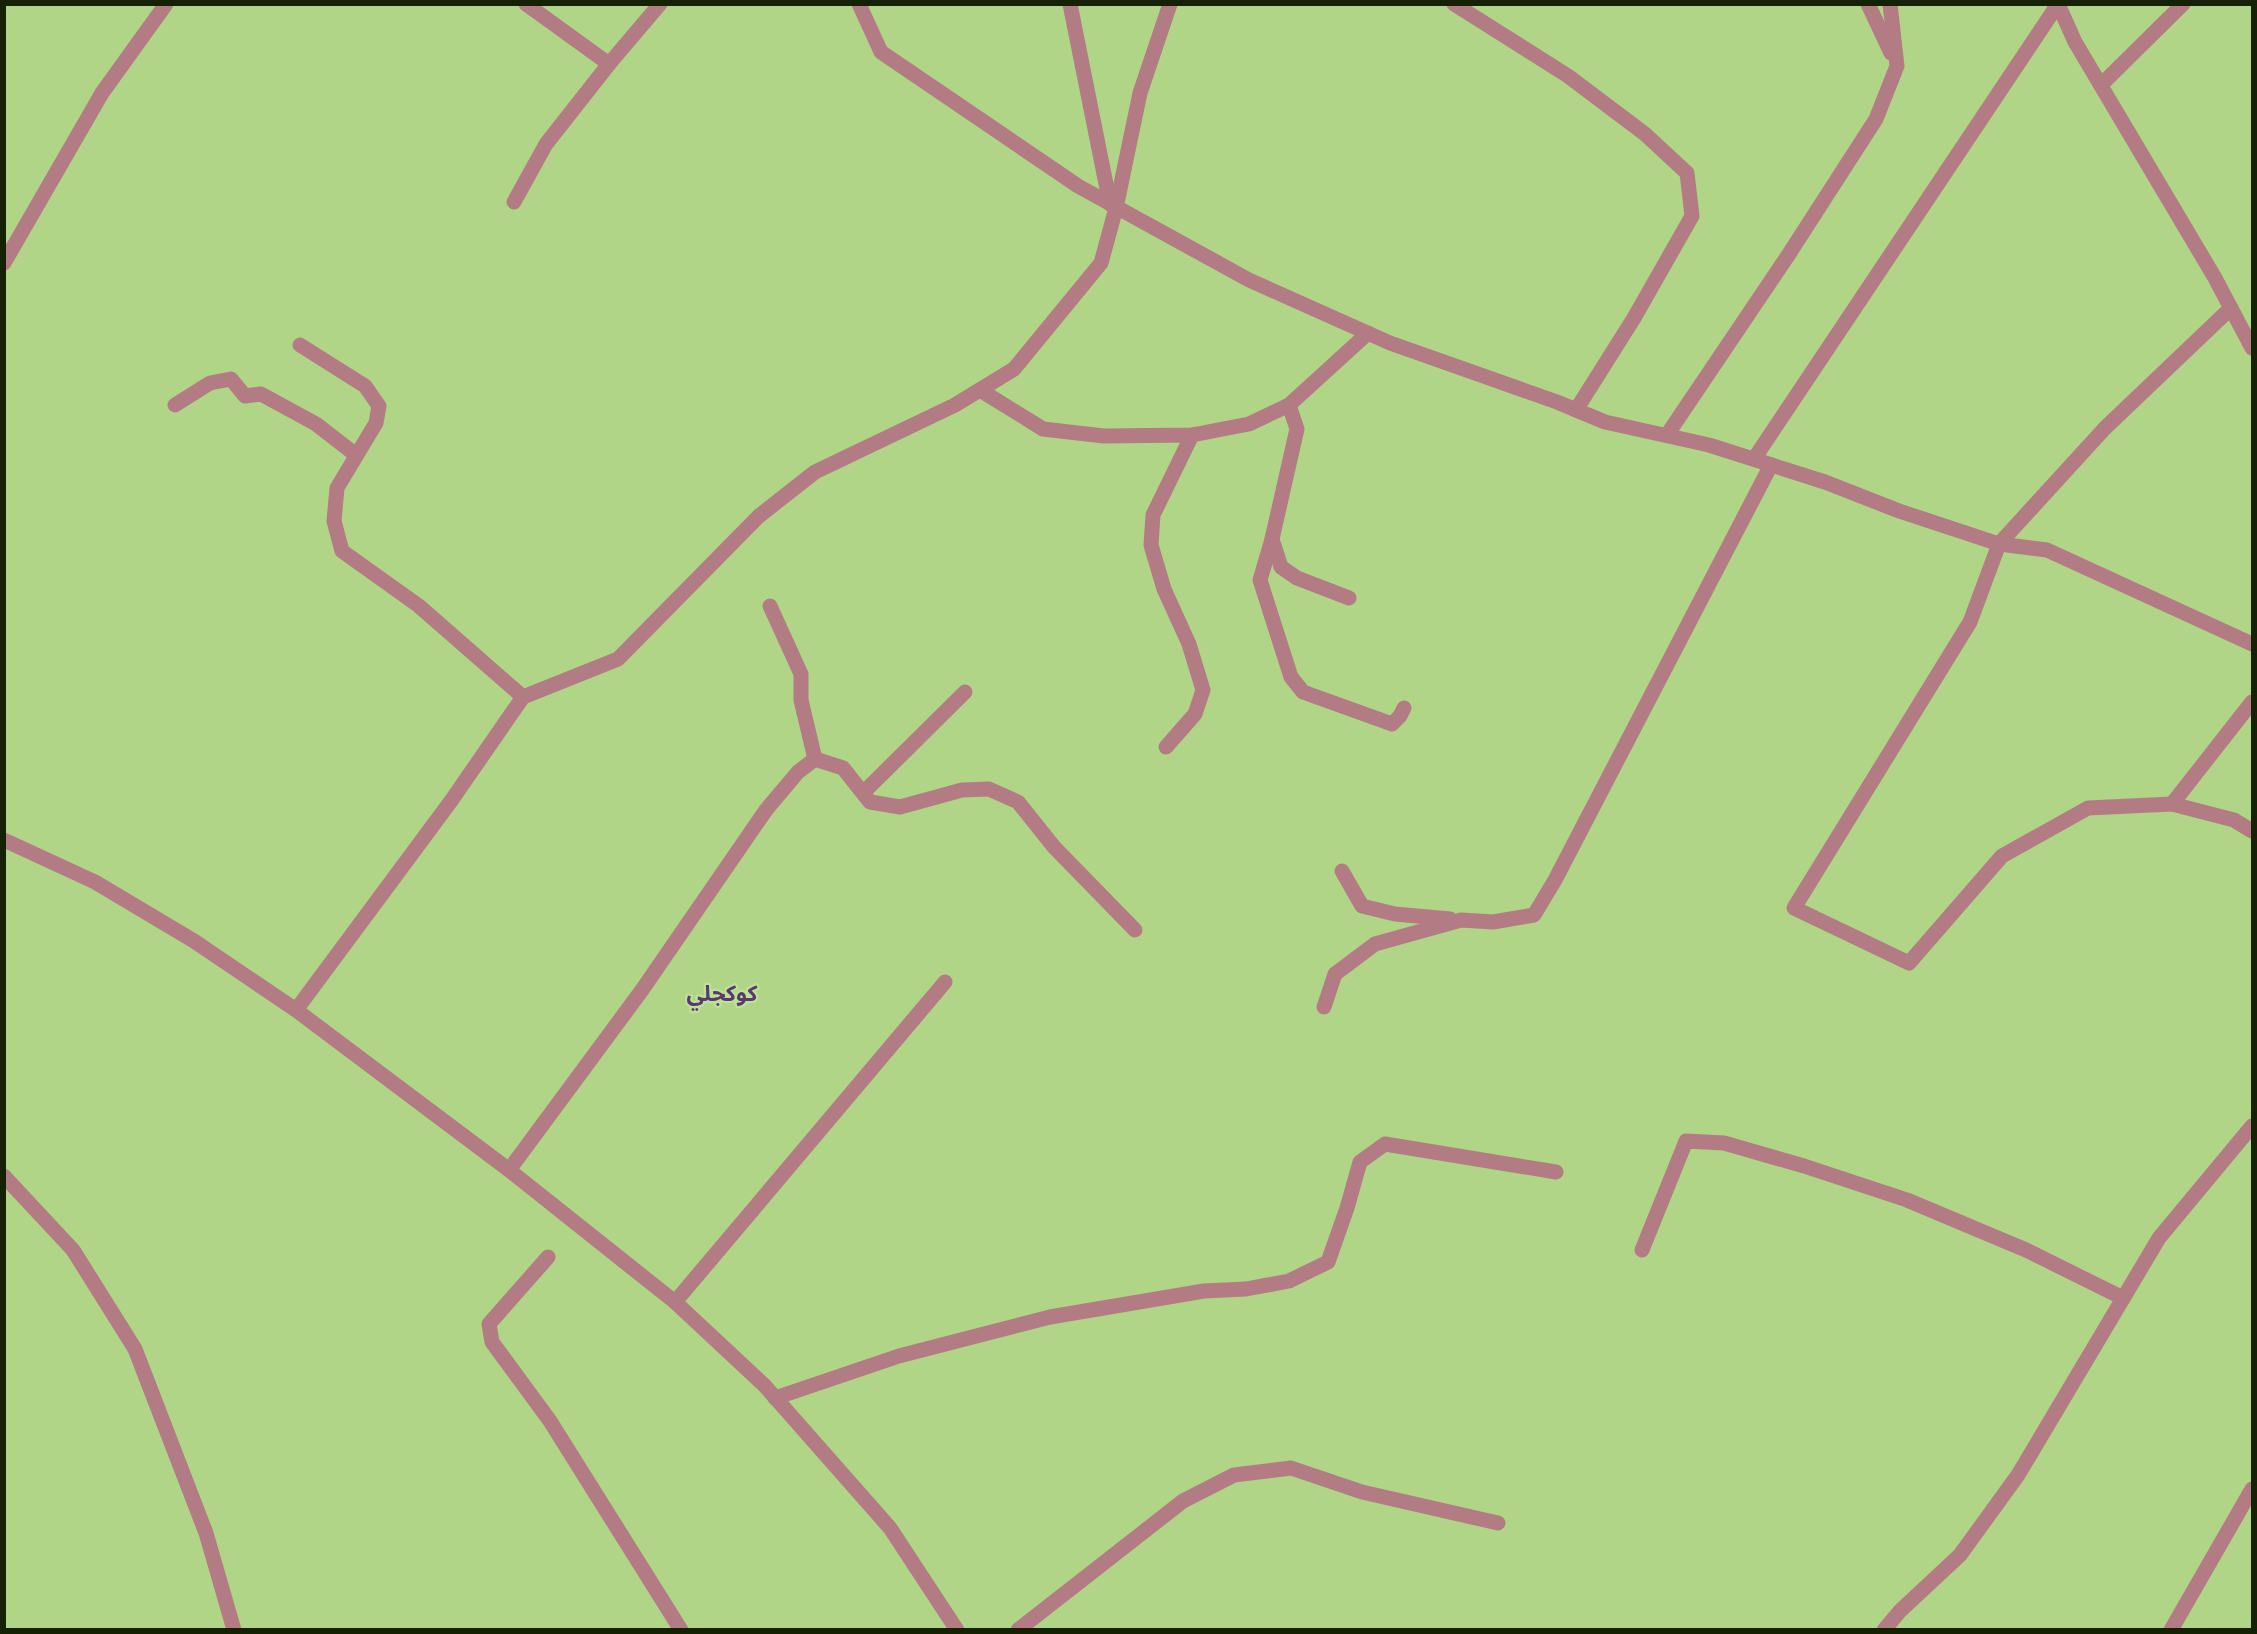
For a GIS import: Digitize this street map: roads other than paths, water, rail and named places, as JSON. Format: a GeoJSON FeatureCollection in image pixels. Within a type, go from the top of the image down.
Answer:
{"type":"FeatureCollection","features":[{"type":"Feature","properties":{"kind":"street"},"geometry":{"type":"LineString","coordinates":[[4,263],[102,93],[166,4]]}},
{"type":"Feature","properties":{"kind":"street"},"geometry":{"type":"LineString","coordinates":[[526,4],[609,64]]}},
{"type":"Feature","properties":{"kind":"street"},"geometry":{"type":"LineString","coordinates":[[514,202],[546,144],[660,4]]}},
{"type":"Feature","properties":{"kind":"street"},"geometry":{"type":"LineString","coordinates":[[859,4],[881,52],[1078,186],[1249,280],[1368,333],[1605,422],[1709,445],[1999,544],[2047,550],[2253,644]]}},
{"type":"Feature","properties":{"kind":"street"},"geometry":{"type":"LineString","coordinates":[[1070,4],[1113,206]]}},
{"type":"Feature","properties":{"kind":"street"},"geometry":{"type":"LineString","coordinates":[[296,1010],[451,801],[523,697],[618,659],[759,516],[815,472],[955,405],[1014,369],[1101,263],[1140,93],[1170,4]]}},
{"type":"Feature","properties":{"kind":"street"},"geometry":{"type":"LineString","coordinates":[[1454,4],[1568,76],[1645,134],[1688,173],[1692,216],[1634,318],[1576,410]]}},
{"type":"Feature","properties":{"kind":"street"},"geometry":{"type":"LineString","coordinates":[[1868,4],[1898,66]]}},
{"type":"Feature","properties":{"kind":"street"},"geometry":{"type":"LineString","coordinates":[[1667,435],[1789,254],[1876,119],[1898,66],[1890,4]]}},
{"type":"Feature","properties":{"kind":"street"},"geometry":{"type":"LineString","coordinates":[[2058,4],[2075,42],[2253,348]]}},
{"type":"Feature","properties":{"kind":"street"},"geometry":{"type":"LineString","coordinates":[[1754,459],[2058,4]]}},
{"type":"Feature","properties":{"kind":"street"},"geometry":{"type":"LineString","coordinates":[[2101,85],[2183,4]]}},
{"type":"Feature","properties":{"kind":"street"},"geometry":{"type":"LineString","coordinates":[[2231,308],[2105,428],[1999,544],[1970,622],[1794,908],[1909,963],[2002,856],[2088,808],[2172,804],[2234,820],[2253,831]]}},
{"type":"Feature","properties":{"kind":"street"},"geometry":{"type":"LineString","coordinates":[[980,390],[1043,429],[1104,436],[1192,435],[1249,424],[1289,405],[1368,333]]}},
{"type":"Feature","properties":{"kind":"street"},"geometry":{"type":"LineString","coordinates":[[300,345],[365,386],[379,406],[376,423],[337,488],[334,521],[342,551],[419,606],[523,697]]}},
{"type":"Feature","properties":{"kind":"street"},"geometry":{"type":"LineString","coordinates":[[175,405],[210,384],[231,378],[245,396],[261,394],[316,424],[356,455]]}},
{"type":"Feature","properties":{"kind":"street"},"geometry":{"type":"LineString","coordinates":[[1289,405],[1297,429],[1272,539],[1260,580],[1291,677],[1303,692],[1392,724],[1404,708]]}},
{"type":"Feature","properties":{"kind":"street"},"geometry":{"type":"LineString","coordinates":[[1166,747],[1195,714],[1203,690],[1189,644],[1164,589],[1150,544],[1153,515],[1192,435]]}},
{"type":"Feature","properties":{"kind":"street"},"geometry":{"type":"LineString","coordinates":[[1342,872],[1362,906],[1395,914],[1493,922],[1534,915],[1555,879],[1771,465]]}},
{"type":"Feature","properties":{"kind":"street"},"geometry":{"type":"LineString","coordinates":[[1272,539],[1281,567],[1297,578],[1349,598]]}},
{"type":"Feature","properties":{"kind":"street"},"geometry":{"type":"LineString","coordinates":[[770,606],[801,674],[801,700],[815,759]]}},
{"type":"Feature","properties":{"kind":"street"},"geometry":{"type":"LineString","coordinates":[[863,793],[965,692]]}},
{"type":"Feature","properties":{"kind":"street"},"geometry":{"type":"LineString","coordinates":[[2172,804],[2253,702]]}},
{"type":"Feature","properties":{"kind":"street"},"geometry":{"type":"LineString","coordinates":[[815,759],[843,768],[870,802],[900,807],[962,790],[989,789],[1018,802],[1054,848],[1135,930]]}},
{"type":"Feature","properties":{"kind":"street"},"geometry":{"type":"LineString","coordinates":[[509,1170],[642,990],[766,810],[798,772],[815,759]]}},
{"type":"Feature","properties":{"kind":"street"},"geometry":{"type":"LineString","coordinates":[[4,840],[95,882],[194,941],[296,1010],[509,1170],[675,1302],[775,1398],[890,1528],[957,1629]]}},
{"type":"Feature","properties":{"kind":"street"},"geometry":{"type":"LineString","coordinates":[[1324,1007],[1335,974],[1375,944],[1461,920]]}},
{"type":"Feature","properties":{"kind":"street"},"geometry":{"type":"LineString","coordinates":[[675,1302],[945,982]]}},
{"type":"Feature","properties":{"kind":"street"},"geometry":{"type":"LineString","coordinates":[[1884,1629],[1960,1555],[2011,1484],[2159,1239],[2253,1126]]}},
{"type":"Feature","properties":{"kind":"street"},"geometry":{"type":"LineString","coordinates":[[1642,1250],[1686,1141],[1724,1143],[1804,1166],[1907,1200],[2026,1250],[2123,1298]]}},
{"type":"Feature","properties":{"kind":"street"},"geometry":{"type":"LineString","coordinates":[[775,1398],[899,1356],[1050,1317],[1204,1292],[1246,1290],[1290,1281],[1328,1262],[1360,1162],[1385,1144],[1556,1172]]}},
{"type":"Feature","properties":{"kind":"street"},"geometry":{"type":"LineString","coordinates":[[4,1176],[73,1250],[135,1349],[206,1533],[234,1629]]}},
{"type":"Feature","properties":{"kind":"street"},"geometry":{"type":"LineString","coordinates":[[548,1257],[489,1324],[492,1342],[550,1421],[681,1629]]}},
{"type":"Feature","properties":{"kind":"street"},"geometry":{"type":"LineString","coordinates":[[1018,1629],[1183,1501],[1234,1475],[1291,1468],[1362,1492],[1498,1523]]}},
{"type":"Feature","properties":{"kind":"street"},"geometry":{"type":"LineString","coordinates":[[2171,1629],[2253,1489]]}},
{"type":"Feature","properties":{"kind":"district","name":"كوكجلي"},"geometry":{"type":"Point","coordinates":[722,993]}}]}
